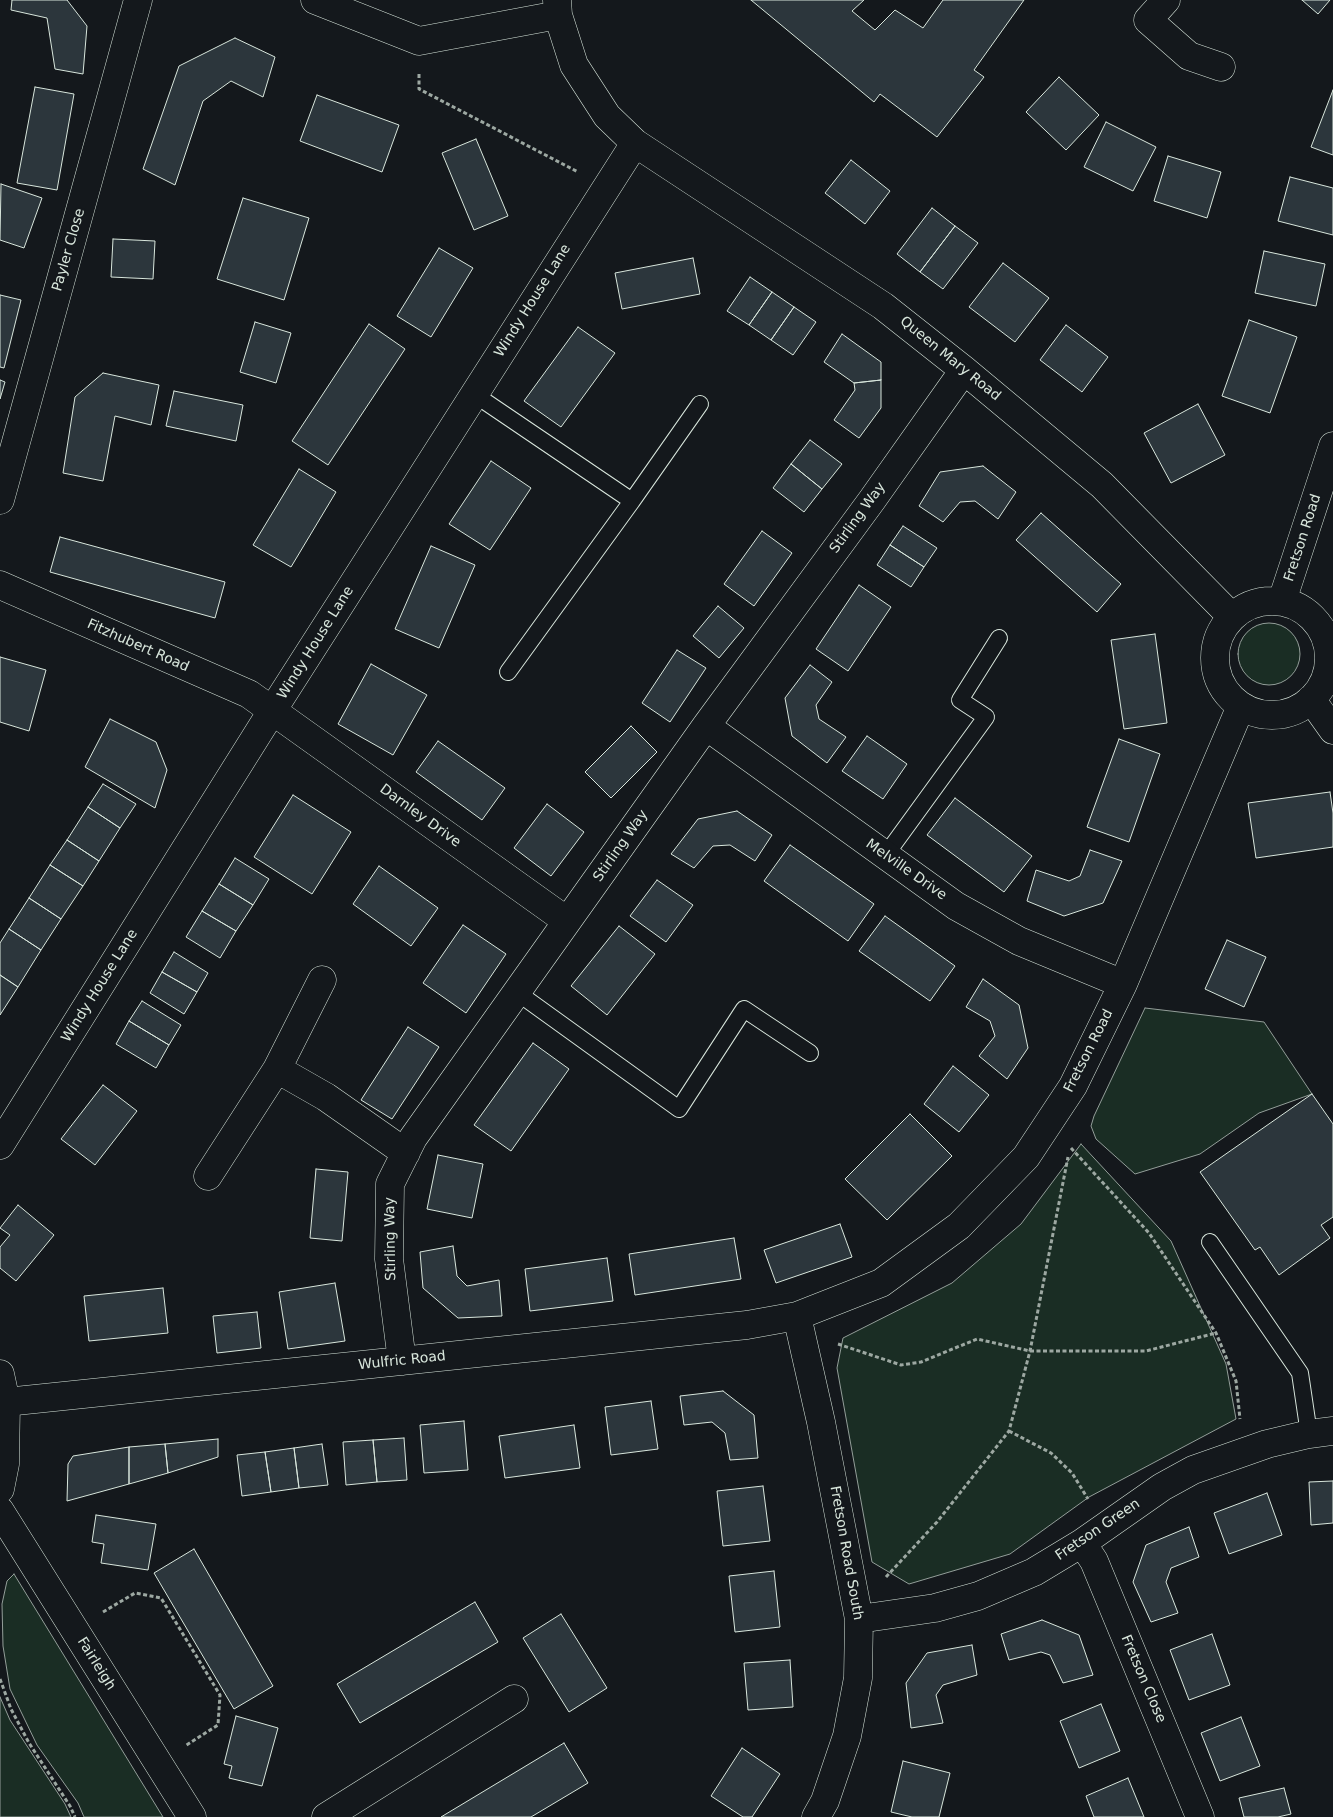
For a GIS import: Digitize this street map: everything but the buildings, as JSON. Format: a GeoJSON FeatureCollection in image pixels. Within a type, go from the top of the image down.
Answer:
{"type":"FeatureCollection","features":[{"type":"Feature","properties":{"kind":"street","name":"Payler Close"},"geometry":{"type":"LineString","coordinates":[[0,500],[138,0]]}},
{"type":"Feature","properties":{"kind":"street"},"geometry":{"type":"LineString","coordinates":[[315,0],[419,41],[558,8]]}},
{"type":"Feature","properties":{"kind":"street"},"geometry":{"type":"LineString","coordinates":[[1166,0],[1148,20],[1189,56],[1221,67]]}},
{"type":"Feature","properties":{"kind":"street","name":"Queen Mary Road"},"geometry":{"type":"LineString","coordinates":[[558,8],[574,65],[608,116],[635,143],[883,306],[964,370],[1102,485],[1232,617]]}},
{"type":"Feature","properties":{"kind":"street","name":"Windy House Lane"},"geometry":{"type":"LineString","coordinates":[[0,1145],[272,711],[635,143]]}},
{"type":"Feature","properties":{"kind":"street","name":"Stirling Way"},"geometry":{"type":"LineString","coordinates":[[402,1361],[389,1259],[390,1184],[413,1138],[518,993],[706,726],[964,370]]}},
{"type":"Feature","properties":{"kind":"street","name":"Fretson Road"},"geometry":{"type":"LineString","coordinates":[[1282,601],[1333,446]]}},
{"type":"Feature","properties":{"kind":"street","name":"Fitzhubert Road"},"geometry":{"type":"LineString","coordinates":[[0,585],[248,694],[272,711]]}},
{"type":"Feature","properties":{"kind":"street"},"geometry":{"type":"LineString","coordinates":[[1264,601],[1282,601],[1300,608],[1316,620],[1326,637],[1330,656],[1326,676],[1320,689],[1311,699],[1299,708],[1284,713],[1270,714],[1255,712],[1241,706],[1228,694],[1220,680],[1215,663],[1216,646],[1221,631],[1232,617],[1246,606],[1264,601]]}},
{"type":"Feature","properties":{"kind":"street"},"geometry":{"type":"LineString","coordinates":[[1311,699],[1333,730]]}},
{"type":"Feature","properties":{"kind":"street","name":"Fretson Road"},"geometry":{"type":"LineString","coordinates":[[797,1316],[881,1283],[959,1226],[1026,1157],[1074,1086],[1123,984],[1241,706]]}},
{"type":"Feature","properties":{"kind":"street","name":"Darnley Drive"},"geometry":{"type":"LineString","coordinates":[[272,711],[567,921]]}},
{"type":"Feature","properties":{"kind":"street","name":"Melville Drive"},"geometry":{"type":"LineString","coordinates":[[706,726],[956,906],[1019,941],[1123,984]]}},
{"type":"Feature","properties":{"kind":"street"},"geometry":{"type":"LineString","coordinates":[[208,1176],[277,1069],[322,980]]}},
{"type":"Feature","properties":{"kind":"street"},"geometry":{"type":"LineString","coordinates":[[277,1069],[326,1097],[406,1153]]}},
{"type":"Feature","properties":{"kind":"street","name":"Wulfric Road"},"geometry":{"type":"LineString","coordinates":[[6,1402],[747,1325],[797,1316]]}},
{"type":"Feature","properties":{"kind":"street","name":"Fretson Road South"},"geometry":{"type":"LineString","coordinates":[[797,1316],[821,1422],[859,1619],[858,1678],[847,1736],[825,1801],[816,1817]]}},
{"type":"Feature","properties":{"kind":"street"},"geometry":{"type":"LineString","coordinates":[[0,1374],[6,1402],[5,1464],[0,1489]]}},
{"type":"Feature","properties":{"kind":"street","name":"Fretson Green"},"geometry":{"type":"LineString","coordinates":[[859,1619],[935,1608],[978,1596],[1034,1572],[1082,1543],[1162,1486],[1185,1474],[1247,1450],[1321,1432]]}},
{"type":"Feature","properties":{"kind":"street","name":"Fairleigh"},"geometry":{"type":"LineString","coordinates":[[0,1511],[192,1817]]}},
{"type":"Feature","properties":{"kind":"street","name":"Fretson Close"},"geometry":{"type":"LineString","coordinates":[[1082,1543],[1094,1561],[1200,1817]]}},
{"type":"Feature","properties":{"kind":"street"},"geometry":{"type":"LineString","coordinates":[[326,1817],[514,1699]]}},
{"type":"Feature","properties":{"kind":"lane"},"geometry":{"type":"LineString","coordinates":[[474,394],[632,501]]}},
{"type":"Feature","properties":{"kind":"lane"},"geometry":{"type":"LineString","coordinates":[[508,672],[700,404]]}},
{"type":"Feature","properties":{"kind":"lane"},"geometry":{"type":"LineString","coordinates":[[885,856],[986,717],[960,700],[998,638]]}},
{"type":"Feature","properties":{"kind":"lane"},"geometry":{"type":"LineString","coordinates":[[518,993],[679,1109],[744,1008],[810,1053]]}},
{"type":"Feature","properties":{"kind":"lane"},"geometry":{"type":"LineString","coordinates":[[1210,1242],[1300,1373],[1321,1432]]}},
{"type":"Feature","properties":{"kind":"path"},"geometry":{"type":"LineString","coordinates":[[419,41],[419,89],[606,186]]}},
{"type":"Feature","properties":{"kind":"path"},"geometry":{"type":"LineString","coordinates":[[1047,1126],[1070,1146],[1149,1233],[1216,1333],[1236,1381],[1241,1429],[1247,1450]]}},
{"type":"Feature","properties":{"kind":"path"},"geometry":{"type":"LineString","coordinates":[[889,1584],[882,1581],[937,1522],[1009,1431],[1030,1351],[1070,1146]]}},
{"type":"Feature","properties":{"kind":"path"},"geometry":{"type":"LineString","coordinates":[[830,1341],[901,1365],[921,1362],[977,1340],[1030,1351],[1146,1351],[1216,1333]]}},
{"type":"Feature","properties":{"kind":"path"},"geometry":{"type":"LineString","coordinates":[[1009,1431],[1051,1454],[1072,1473],[1105,1525]]}},
{"type":"Feature","properties":{"kind":"path"},"geometry":{"type":"LineString","coordinates":[[103,1612],[135,1593],[161,1598],[220,1695],[218,1725],[187,1745]]}},
{"type":"Feature","properties":{"kind":"path"},"geometry":{"type":"LineString","coordinates":[[0,1679],[11,1709],[29,1743],[70,1806],[75,1817]]}},
{"type":"Feature","properties":{"kind":"green space"},"geometry":{"type":"Polygon","coordinates":[[[1269,623],[1281,625],[1291,632],[1298,642],[1300,654],[1298,666],[1291,676],[1281,683],[1269,685],[1257,683],[1247,676],[1240,666],[1238,654],[1240,642],[1247,632],[1257,625],[1269,623]]]}},
{"type":"Feature","properties":{"kind":"green space"},"geometry":{"type":"Polygon","coordinates":[[[1145,1008],[1264,1022],[1312,1094],[1259,1113],[1200,1154],[1135,1174],[1096,1139],[1091,1126],[1145,1008]]]}},
{"type":"Feature","properties":{"kind":"green space"},"geometry":{"type":"Polygon","coordinates":[[[1081,1144],[1171,1241],[1226,1364],[1236,1419],[1089,1497],[1010,1554],[909,1584],[872,1562],[837,1368],[843,1338],[952,1283],[1021,1224],[1081,1144]]]}},
{"type":"Feature","properties":{"kind":"green space"},"geometry":{"type":"Polygon","coordinates":[[[14,1574],[163,1817],[84,1817],[78,1803],[37,1745],[10,1689],[3,1646],[2,1604],[7,1581],[14,1574]]]}},
{"type":"Feature","properties":{"kind":"green space"},"geometry":{"type":"Polygon","coordinates":[[[0,1697],[10,1720],[65,1804],[71,1817],[0,1817],[0,1697]]]}}]}
